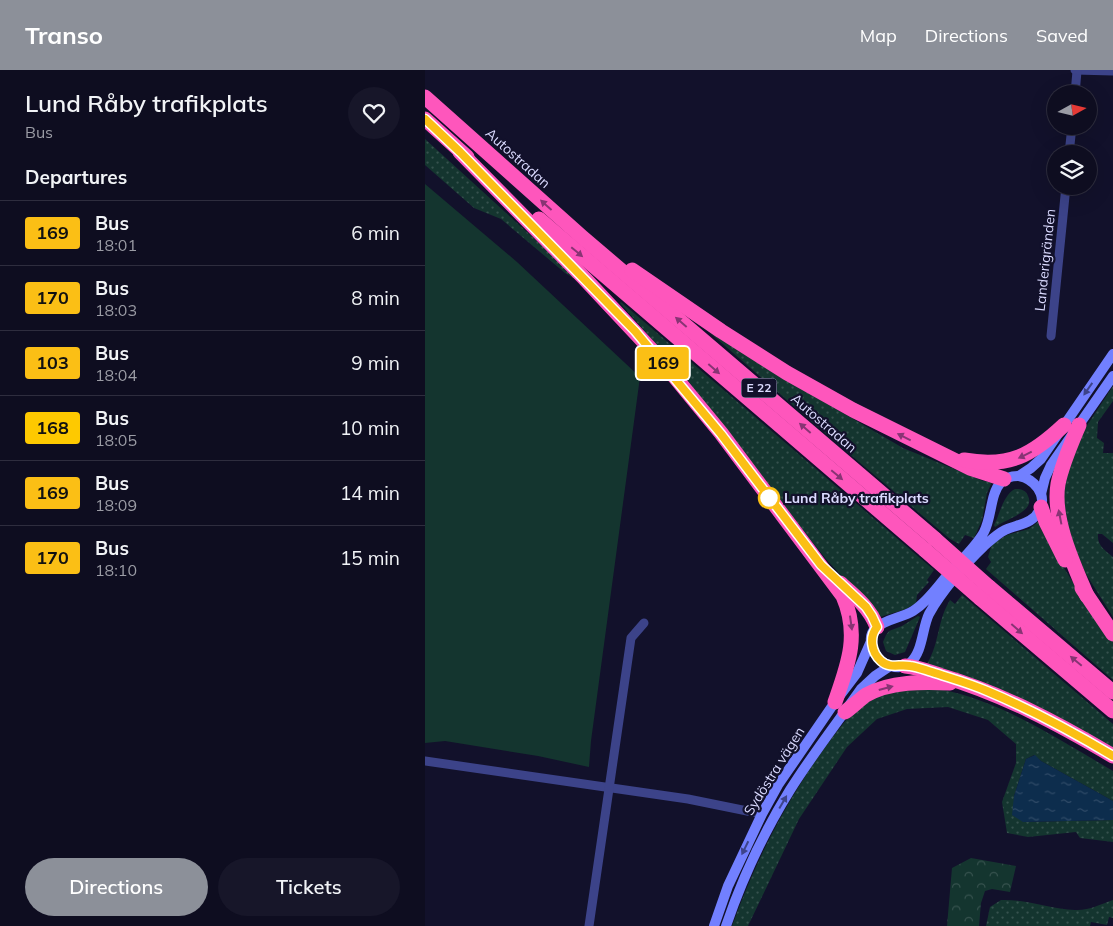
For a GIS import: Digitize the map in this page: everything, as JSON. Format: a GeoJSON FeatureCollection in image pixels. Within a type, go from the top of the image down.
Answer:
{"type":"FeatureCollection","features":[{"type":"Feature","properties":{"kind":"highway","name":"Autostradan"},"geometry":{"type":"LineString","coordinates":[[425,97],[930,545]]}},
{"type":"Feature","properties":{"kind":"highway","name":"Autostradan"},"geometry":{"type":"LineString","coordinates":[[425,119],[460,152],[985,592],[1113,711]]}},
{"type":"Feature","properties":{"kind":"highway"},"geometry":{"type":"LineString","coordinates":[[460,152],[585,278],[660,359],[721,434],[843,596],[852,626],[849,661],[840,707]]}},
{"type":"Feature","properties":{"kind":"highway"},"geometry":{"type":"LineString","coordinates":[[582,237],[787,373],[853,410],[948,458],[981,473],[1011,478]]}},
{"type":"Feature","properties":{"kind":"highway"},"geometry":{"type":"LineString","coordinates":[[948,458],[982,463],[1011,461],[1037,448],[1063,425]]}},
{"type":"Feature","properties":{"kind":"highway"},"geometry":{"type":"LineString","coordinates":[[1079,425],[1058,484],[1058,504],[1059,517],[1067,545],[1087,596]]}},
{"type":"Feature","properties":{"kind":"highway"},"geometry":{"type":"LineString","coordinates":[[1041,501],[1055,542],[1087,596],[1113,634]]}},
{"type":"Feature","properties":{"kind":"highway"},"geometry":{"type":"LineString","coordinates":[[821,565],[866,607],[872,616],[874,633]]}},
{"type":"Feature","properties":{"kind":"highway","name":"Autostradan"},"geometry":{"type":"LineString","coordinates":[[985,592],[1113,692]]}},
{"type":"Feature","properties":{"kind":"highway"},"geometry":{"type":"LineString","coordinates":[[898,666],[920,668],[967,683],[1010,701],[1113,756]]}},
{"type":"Feature","properties":{"kind":"highway"},"geometry":{"type":"LineString","coordinates":[[840,707],[887,687],[913,683],[967,683]]}},
{"type":"Feature","properties":{"kind":"main road"},"geometry":{"type":"LineString","coordinates":[[1113,354],[1041,459],[1031,468],[1011,478],[996,490],[984,532],[932,594],[914,610],[887,620],[874,633],[873,648],[876,656],[882,662],[898,666],[915,656],[929,615],[949,586],[994,537],[1007,529],[1032,519],[1041,501],[1045,478],[1051,464],[1113,376]]}},
{"type":"Feature","properties":{"kind":"main road"},"geometry":{"type":"LineString","coordinates":[[1011,478],[1033,482],[1041,501]]}},
{"type":"Feature","properties":{"kind":"main road","name":"Sydöstra vägen"},"geometry":{"type":"LineString","coordinates":[[726,926],[768,828],[840,707],[874,633]]}},
{"type":"Feature","properties":{"kind":"main road","name":"Sydöstra vägen"},"geometry":{"type":"LineString","coordinates":[[713,926],[732,878],[778,785],[840,707],[868,681],[898,666]]}},
{"type":"Feature","properties":{"kind":"street"},"geometry":{"type":"LineString","coordinates":[[1075,85],[1076,70],[1113,71]]}},
{"type":"Feature","properties":{"kind":"street","name":"Landerigränden"},"geometry":{"type":"LineString","coordinates":[[1051,336],[1065,195]]}},
{"type":"Feature","properties":{"kind":"street"},"geometry":{"type":"LineString","coordinates":[[589,926],[631,638],[644,624]]}},
{"type":"Feature","properties":{"kind":"street"},"geometry":{"type":"LineString","coordinates":[[425,761],[687,799],[762,814]]}},
{"type":"Feature","properties":{"kind":"green space"},"geometry":{"type":"Polygon","coordinates":[[[425,139],[585,285],[565,273],[501,219],[474,208],[425,165],[425,139]]]}},
{"type":"Feature","properties":{"kind":"green space"},"geometry":{"type":"Polygon","coordinates":[[[425,184],[517,262],[640,377],[589,767],[538,756],[445,741],[425,743],[425,184]]]}},
{"type":"Feature","properties":{"kind":"green space"},"geometry":{"type":"Polygon","coordinates":[[[621,302],[934,570],[927,580],[929,582],[917,595],[916,603],[906,609],[880,617],[826,559],[750,464],[687,379],[621,302]]]}},
{"type":"Feature","properties":{"kind":"green space"},"geometry":{"type":"Polygon","coordinates":[[[692,317],[793,384],[903,448],[983,481],[992,482],[987,493],[982,520],[974,538],[965,535],[959,544],[950,539],[692,317]]]}},
{"type":"Feature","properties":{"kind":"green space"},"geometry":{"type":"Polygon","coordinates":[[[1113,386],[1113,401],[1098,422],[1097,438],[1104,443],[1103,453],[1113,453],[1113,543],[1102,534],[1098,534],[1098,538],[1100,545],[1113,557],[1113,617],[1086,574],[1071,538],[1064,503],[1064,490],[1073,452],[1086,427],[1113,386]]]}},
{"type":"Feature","properties":{"kind":"green space"},"geometry":{"type":"Polygon","coordinates":[[[1015,489],[1026,492],[1029,502],[1028,506],[1024,511],[995,527],[994,525],[1007,496],[1015,489]]]}},
{"type":"Feature","properties":{"kind":"green space"},"geometry":{"type":"Polygon","coordinates":[[[1039,521],[1042,531],[1059,560],[1099,624],[1113,642],[1113,680],[986,569],[991,562],[988,557],[992,544],[1007,535],[1029,529],[1039,521]]]}},
{"type":"Feature","properties":{"kind":"green space"},"geometry":{"type":"Polygon","coordinates":[[[962,595],[1113,724],[1113,750],[927,664],[950,600],[955,604],[962,595]]]}},
{"type":"Feature","properties":{"kind":"green space"},"geometry":{"type":"Polygon","coordinates":[[[918,616],[920,617],[905,652],[895,655],[886,651],[883,642],[889,631],[902,626],[918,616]]]}},
{"type":"Feature","properties":{"kind":"green space"},"geometry":{"type":"Polygon","coordinates":[[[939,689],[985,702],[1029,722],[1113,771],[1113,801],[1041,761],[1034,755],[1026,759],[1014,796],[1023,822],[1113,820],[1113,842],[1080,838],[1076,832],[1028,837],[1007,833],[1002,802],[1016,763],[1016,744],[988,720],[948,707],[907,709],[877,719],[847,747],[799,819],[748,926],[732,926],[741,901],[775,828],[816,760],[845,722],[866,701],[880,695],[905,690],[939,689]]]}},
{"type":"Feature","properties":{"kind":"green space"},"geometry":{"type":"Polygon","coordinates":[[[971,858],[1016,866],[1010,892],[992,889],[985,891],[981,903],[979,926],[947,926],[952,868],[971,858]]]}},
{"type":"Feature","properties":{"kind":"green space"},"geometry":{"type":"Polygon","coordinates":[[[1001,900],[1080,910],[1113,900],[1113,918],[1109,917],[1107,925],[1091,922],[1090,926],[986,926],[990,907],[1001,900]]]}},
{"type":"Feature","properties":{"kind":"water"},"geometry":{"type":"Polygon","coordinates":[[[1035,755],[1041,761],[1113,801],[1113,820],[1023,822],[1012,815],[1014,796],[1026,759],[1035,755]]]}},
{"type":"Feature","properties":{"kind":"bus line","name":"169"},"geometry":{"type":"LineString","coordinates":[[425,119],[585,278],[660,359],[721,434],[821,565],[870,612],[877,627],[872,635],[872,644],[874,652],[882,662],[890,666],[920,668],[987,691],[1010,701],[1113,756]]}},
{"type":"Feature","properties":{"kind":"place","name":"Lund Råby trafikplats"},"geometry":{"type":"Point","coordinates":[769,498]}}]}
